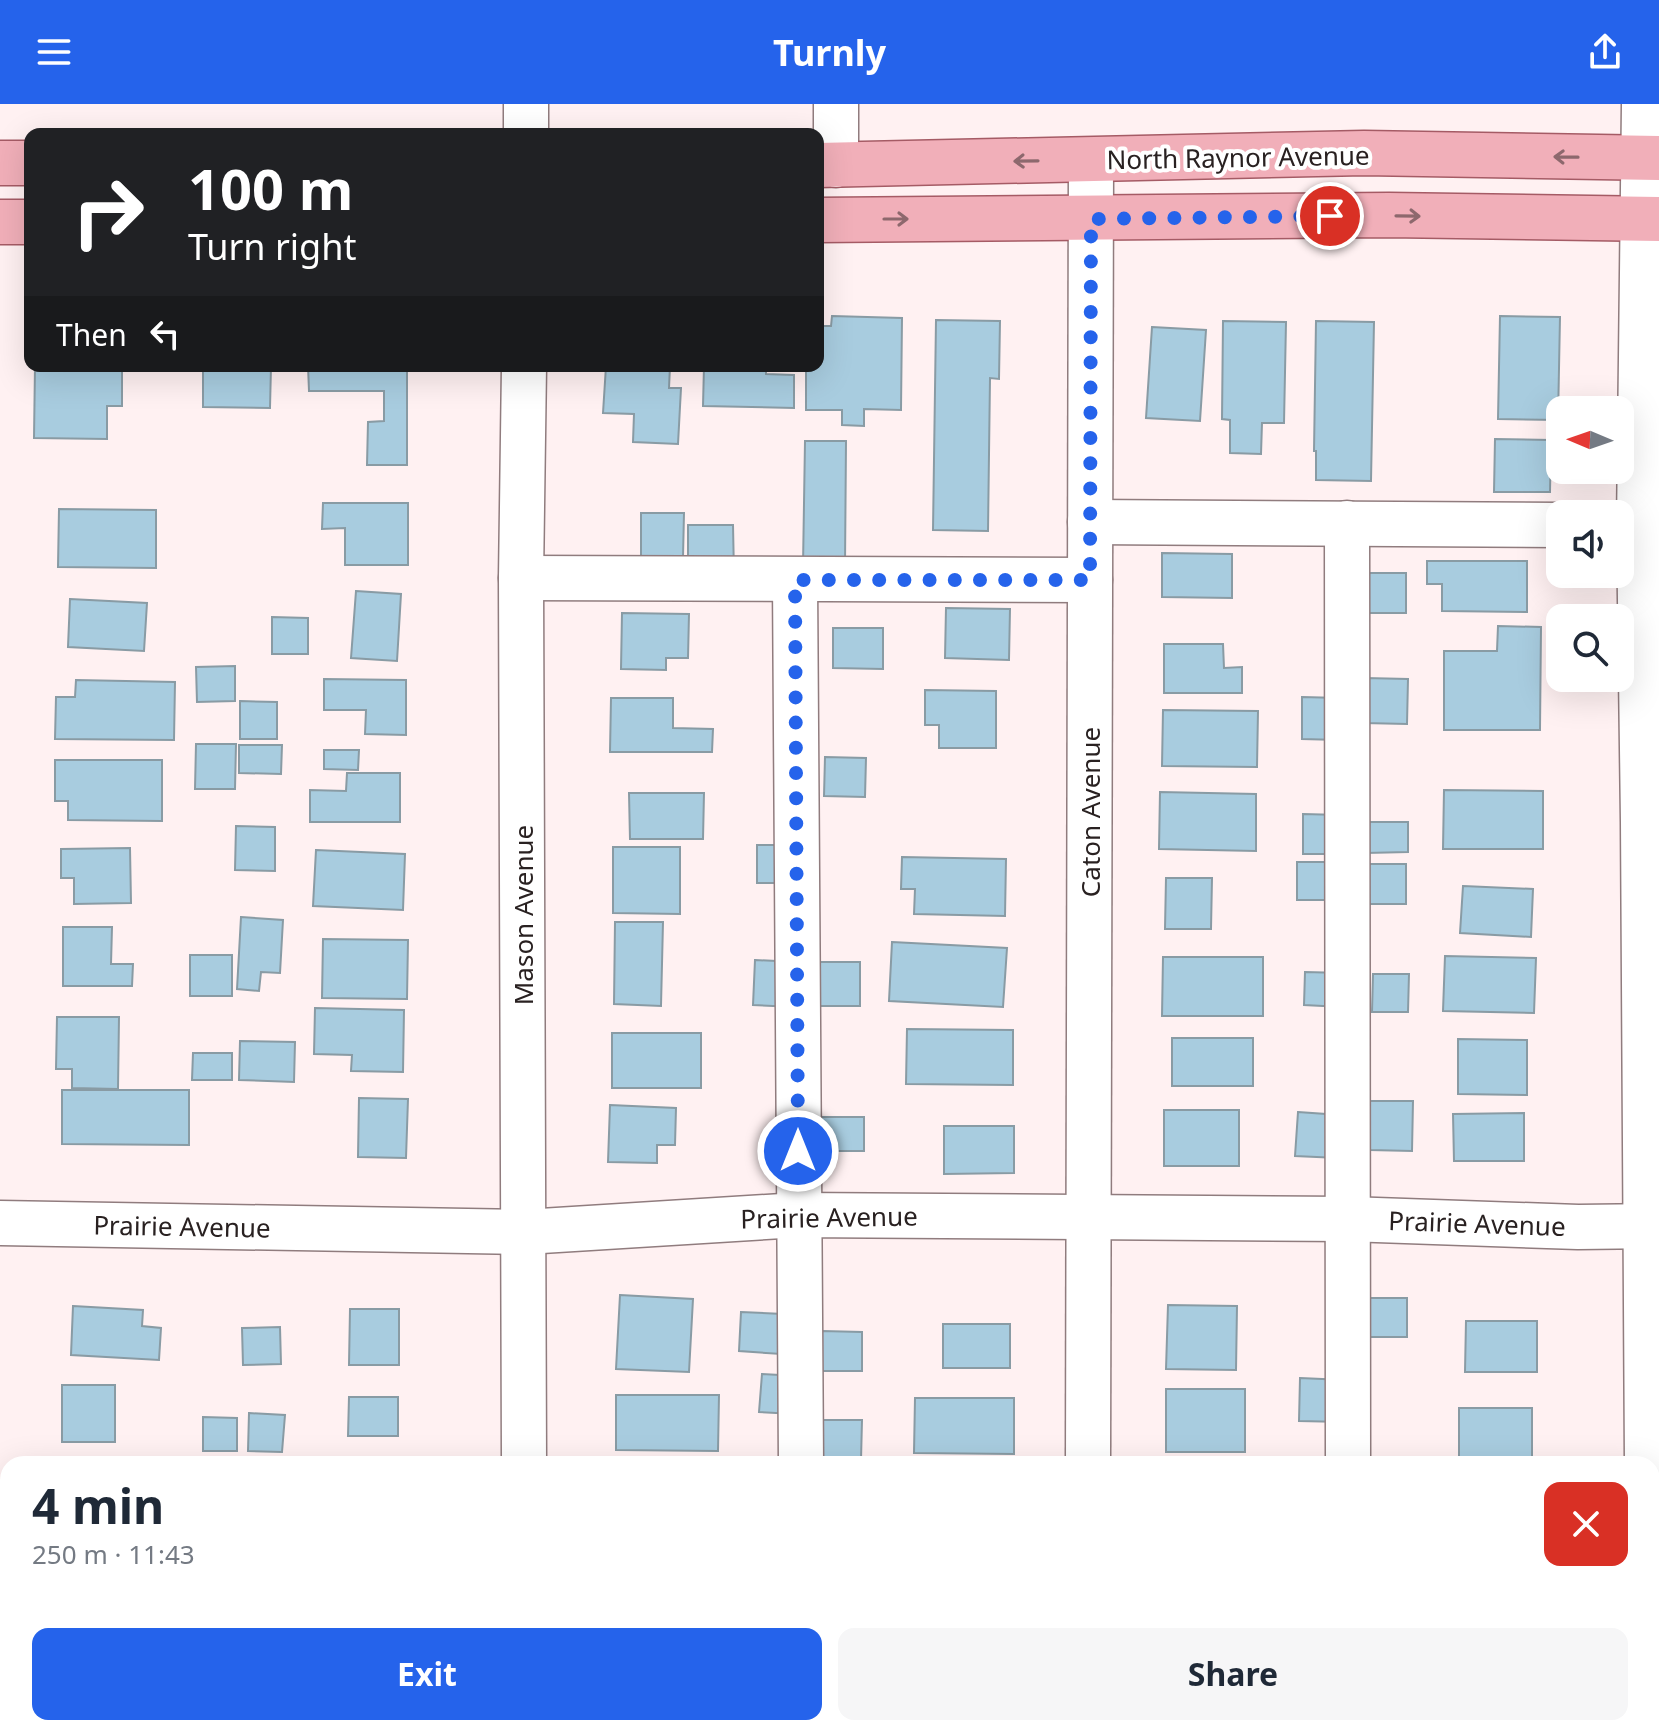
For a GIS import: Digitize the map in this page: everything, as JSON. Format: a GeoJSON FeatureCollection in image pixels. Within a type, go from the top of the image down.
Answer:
{"type":"FeatureCollection","features":[{"type":"Feature","properties":{"kind":"main road","name":"North Raynor Avenue"},"geometry":{"type":"LineString","coordinates":[[827,165],[1364,153],[1652,158]]}},
{"type":"Feature","properties":{"kind":"main road"},"geometry":{"type":"LineString","coordinates":[[0,163],[24,163]]}},
{"type":"Feature","properties":{"kind":"main road"},"geometry":{"type":"LineString","coordinates":[[824,220],[1389,215],[1650,219]]}},
{"type":"Feature","properties":{"kind":"main road"},"geometry":{"type":"LineString","coordinates":[[0,222],[24,222]]}},
{"type":"Feature","properties":{"kind":"street"},"geometry":{"type":"LineString","coordinates":[[526,104],[526,128]]}},
{"type":"Feature","properties":{"kind":"street"},"geometry":{"type":"LineString","coordinates":[[827,165],[836,104]]}},
{"type":"Feature","properties":{"kind":"street"},"geometry":{"type":"LineString","coordinates":[[1644,104],[1652,158],[1639,526],[1651,822],[1652,1226],[1647,1456]]}},
{"type":"Feature","properties":{"kind":"street","name":"Caton Avenue"},"geometry":{"type":"LineString","coordinates":[[1088,1456],[1091,160]]}},
{"type":"Feature","properties":{"kind":"street","name":"Mason Avenue"},"geometry":{"type":"LineString","coordinates":[[524,372],[521,578],[524,1456]]}},
{"type":"Feature","properties":{"kind":"street"},"geometry":{"type":"LineString","coordinates":[[1090,522],[1546,525]]}},
{"type":"Feature","properties":{"kind":"street"},"geometry":{"type":"LineString","coordinates":[[1347,523],[1348,1456]]}},
{"type":"Feature","properties":{"kind":"street"},"geometry":{"type":"LineString","coordinates":[[521,578],[1090,580]]}},
{"type":"Feature","properties":{"kind":"street"},"geometry":{"type":"LineString","coordinates":[[795,580],[801,1456]]}},
{"type":"Feature","properties":{"kind":"street","name":"Prairie Avenue"},"geometry":{"type":"LineString","coordinates":[[0,1223],[525,1232],[798,1215],[1348,1219],[1578,1227],[1652,1226]]}},
{"type":"Feature","properties":{"kind":"building"},"geometry":{"type":"Polygon","coordinates":[[[832,316],[902,318],[901,410],[864,409],[864,426],[842,425],[842,410],[806,410],[806,372],[824,372],[824,326],[831,326],[832,316]]]}},
{"type":"Feature","properties":{"kind":"building"},"geometry":{"type":"Polygon","coordinates":[[[1500,316],[1560,317],[1558,396],[1546,396],[1546,420],[1498,419],[1500,316]]]}},
{"type":"Feature","properties":{"kind":"building"},"geometry":{"type":"Polygon","coordinates":[[[936,320],[1000,321],[999,379],[990,378],[988,531],[933,530],[936,320]]]}},
{"type":"Feature","properties":{"kind":"building"},"geometry":{"type":"Polygon","coordinates":[[[1223,321],[1286,322],[1284,423],[1262,423],[1261,454],[1230,453],[1230,420],[1222,419],[1223,321]]]}},
{"type":"Feature","properties":{"kind":"building"},"geometry":{"type":"Polygon","coordinates":[[[1316,321],[1374,322],[1371,481],[1316,480],[1316,321]]]}},
{"type":"Feature","properties":{"kind":"building"},"geometry":{"type":"Polygon","coordinates":[[[1152,327],[1206,330],[1200,421],[1146,418],[1152,327]]]}},
{"type":"Feature","properties":{"kind":"building"},"geometry":{"type":"Polygon","coordinates":[[[35,372],[122,372],[122,406],[107,406],[107,439],[34,438],[35,372]]]}},
{"type":"Feature","properties":{"kind":"building"},"geometry":{"type":"Polygon","coordinates":[[[203,372],[271,372],[270,408],[203,407],[203,372]]]}},
{"type":"Feature","properties":{"kind":"building"},"geometry":{"type":"Polygon","coordinates":[[[308,372],[407,372],[407,465],[367,465],[368,422],[384,421],[384,391],[309,391],[308,372]]]}},
{"type":"Feature","properties":{"kind":"building"},"geometry":{"type":"Polygon","coordinates":[[[606,372],[670,372],[669,388],[681,388],[678,444],[633,442],[634,414],[603,413],[606,372]]]}},
{"type":"Feature","properties":{"kind":"building"},"geometry":{"type":"Polygon","coordinates":[[[704,372],[794,375],[794,408],[703,406],[704,372]]]}},
{"type":"Feature","properties":{"kind":"building"},"geometry":{"type":"Polygon","coordinates":[[[1495,439],[1546,440],[1546,484],[1550,484],[1550,492],[1494,492],[1495,439]]]}},
{"type":"Feature","properties":{"kind":"building"},"geometry":{"type":"Polygon","coordinates":[[[805,441],[846,441],[845,566],[803,566],[805,441]]]}},
{"type":"Feature","properties":{"kind":"building"},"geometry":{"type":"Polygon","coordinates":[[[323,503],[408,503],[408,565],[345,565],[345,528],[322,529],[323,503]]]}},
{"type":"Feature","properties":{"kind":"building"},"geometry":{"type":"Polygon","coordinates":[[[59,509],[156,510],[156,568],[58,567],[59,509]]]}},
{"type":"Feature","properties":{"kind":"building"},"geometry":{"type":"Polygon","coordinates":[[[641,513],[684,513],[683,557],[641,557],[641,513]]]}},
{"type":"Feature","properties":{"kind":"building"},"geometry":{"type":"Polygon","coordinates":[[[688,525],[733,525],[734,574],[688,574],[688,525]]]}},
{"type":"Feature","properties":{"kind":"building"},"geometry":{"type":"Polygon","coordinates":[[[1162,553],[1232,554],[1232,598],[1162,597],[1162,553]]]}},
{"type":"Feature","properties":{"kind":"building"},"geometry":{"type":"Polygon","coordinates":[[[1427,561],[1527,561],[1527,612],[1442,611],[1442,584],[1427,584],[1427,561]]]}},
{"type":"Feature","properties":{"kind":"building"},"geometry":{"type":"Polygon","coordinates":[[[1367,573],[1406,573],[1406,613],[1367,613],[1367,573]]]}},
{"type":"Feature","properties":{"kind":"building"},"geometry":{"type":"Polygon","coordinates":[[[356,591],[401,594],[397,661],[351,658],[356,591]]]}},
{"type":"Feature","properties":{"kind":"building"},"geometry":{"type":"Polygon","coordinates":[[[70,599],[147,603],[144,651],[68,647],[70,599]]]}},
{"type":"Feature","properties":{"kind":"building"},"geometry":{"type":"Polygon","coordinates":[[[946,608],[1010,609],[1009,660],[945,658],[946,608]]]}},
{"type":"Feature","properties":{"kind":"building"},"geometry":{"type":"Polygon","coordinates":[[[622,613],[689,614],[688,658],[666,658],[666,670],[621,669],[622,613]]]}},
{"type":"Feature","properties":{"kind":"building"},"geometry":{"type":"Polygon","coordinates":[[[272,617],[308,618],[308,654],[272,654],[272,617]]]}},
{"type":"Feature","properties":{"kind":"building"},"geometry":{"type":"Polygon","coordinates":[[[1498,626],[1541,627],[1540,730],[1444,730],[1444,651],[1497,651],[1498,626]]]}},
{"type":"Feature","properties":{"kind":"building"},"geometry":{"type":"Polygon","coordinates":[[[833,628],[883,628],[883,669],[833,668],[833,628]]]}},
{"type":"Feature","properties":{"kind":"building"},"geometry":{"type":"Polygon","coordinates":[[[1164,644],[1223,644],[1224,668],[1242,667],[1242,693],[1164,693],[1164,644]]]}},
{"type":"Feature","properties":{"kind":"building"},"geometry":{"type":"Polygon","coordinates":[[[235,666],[235,701],[197,702],[196,667],[235,666]]]}},
{"type":"Feature","properties":{"kind":"building"},"geometry":{"type":"Polygon","coordinates":[[[1365,678],[1408,679],[1407,724],[1364,723],[1365,678]]]}},
{"type":"Feature","properties":{"kind":"building"},"geometry":{"type":"Polygon","coordinates":[[[324,679],[406,680],[406,735],[365,734],[366,710],[324,710],[324,679]]]}},
{"type":"Feature","properties":{"kind":"building"},"geometry":{"type":"Polygon","coordinates":[[[76,680],[175,682],[174,740],[55,739],[56,697],[75,697],[76,680]]]}},
{"type":"Feature","properties":{"kind":"building"},"geometry":{"type":"Polygon","coordinates":[[[925,690],[996,691],[996,748],[939,748],[939,725],[925,725],[925,690]]]}},
{"type":"Feature","properties":{"kind":"building"},"geometry":{"type":"Polygon","coordinates":[[[1302,697],[1340,698],[1339,740],[1302,739],[1302,697]]]}},
{"type":"Feature","properties":{"kind":"building"},"geometry":{"type":"Polygon","coordinates":[[[611,698],[673,698],[673,728],[713,729],[712,752],[610,752],[611,698]]]}},
{"type":"Feature","properties":{"kind":"building"},"geometry":{"type":"Polygon","coordinates":[[[240,701],[277,702],[277,739],[240,739],[240,701]]]}},
{"type":"Feature","properties":{"kind":"building"},"geometry":{"type":"Polygon","coordinates":[[[1163,710],[1258,711],[1257,767],[1162,766],[1163,710]]]}},
{"type":"Feature","properties":{"kind":"building"},"geometry":{"type":"Polygon","coordinates":[[[196,744],[236,744],[235,789],[195,789],[196,744]]]}},
{"type":"Feature","properties":{"kind":"building"},"geometry":{"type":"Polygon","coordinates":[[[239,745],[282,745],[281,774],[239,773],[239,745]]]}},
{"type":"Feature","properties":{"kind":"building"},"geometry":{"type":"Polygon","coordinates":[[[324,750],[359,750],[358,770],[324,769],[324,750]]]}},
{"type":"Feature","properties":{"kind":"building"},"geometry":{"type":"Polygon","coordinates":[[[825,757],[866,758],[865,797],[824,796],[825,757]]]}},
{"type":"Feature","properties":{"kind":"building"},"geometry":{"type":"Polygon","coordinates":[[[55,760],[162,760],[162,821],[68,820],[68,801],[55,801],[55,760]]]}},
{"type":"Feature","properties":{"kind":"building"},"geometry":{"type":"Polygon","coordinates":[[[347,773],[400,773],[400,822],[310,822],[310,790],[346,791],[347,773]]]}},
{"type":"Feature","properties":{"kind":"building"},"geometry":{"type":"Polygon","coordinates":[[[1444,790],[1543,791],[1543,849],[1443,849],[1444,790]]]}},
{"type":"Feature","properties":{"kind":"building"},"geometry":{"type":"Polygon","coordinates":[[[1160,792],[1256,794],[1256,851],[1159,849],[1160,792]]]}},
{"type":"Feature","properties":{"kind":"building"},"geometry":{"type":"Polygon","coordinates":[[[629,793],[704,793],[703,839],[630,839],[629,793]]]}},
{"type":"Feature","properties":{"kind":"building"},"geometry":{"type":"Polygon","coordinates":[[[1303,814],[1340,815],[1340,854],[1303,854],[1303,814]]]}},
{"type":"Feature","properties":{"kind":"building"},"geometry":{"type":"Polygon","coordinates":[[[1366,822],[1408,822],[1408,852],[1366,853],[1366,822]]]}},
{"type":"Feature","properties":{"kind":"building"},"geometry":{"type":"Polygon","coordinates":[[[236,826],[275,827],[275,871],[235,870],[236,826]]]}},
{"type":"Feature","properties":{"kind":"building"},"geometry":{"type":"Polygon","coordinates":[[[757,845],[793,845],[793,883],[757,883],[757,845]]]}},
{"type":"Feature","properties":{"kind":"building"},"geometry":{"type":"Polygon","coordinates":[[[613,847],[680,847],[680,914],[613,913],[613,847]]]}},
{"type":"Feature","properties":{"kind":"building"},"geometry":{"type":"Polygon","coordinates":[[[130,848],[131,903],[74,904],[74,878],[61,878],[61,849],[130,848]]]}},
{"type":"Feature","properties":{"kind":"building"},"geometry":{"type":"Polygon","coordinates":[[[316,850],[405,854],[403,910],[313,906],[316,850]]]}},
{"type":"Feature","properties":{"kind":"building"},"geometry":{"type":"Polygon","coordinates":[[[902,857],[1006,859],[1005,916],[914,914],[915,889],[901,889],[902,857]]]}},
{"type":"Feature","properties":{"kind":"building"},"geometry":{"type":"Polygon","coordinates":[[[1297,862],[1339,862],[1339,900],[1297,900],[1297,862]]]}},
{"type":"Feature","properties":{"kind":"building"},"geometry":{"type":"Polygon","coordinates":[[[1369,864],[1406,864],[1406,904],[1368,904],[1369,864]]]}},
{"type":"Feature","properties":{"kind":"building"},"geometry":{"type":"Polygon","coordinates":[[[1166,878],[1212,878],[1211,929],[1165,929],[1166,878]]]}},
{"type":"Feature","properties":{"kind":"building"},"geometry":{"type":"Polygon","coordinates":[[[1463,886],[1533,889],[1531,937],[1460,933],[1463,886]]]}},
{"type":"Feature","properties":{"kind":"building"},"geometry":{"type":"Polygon","coordinates":[[[241,917],[283,920],[280,973],[261,972],[259,991],[237,989],[241,917]]]}},
{"type":"Feature","properties":{"kind":"building"},"geometry":{"type":"Polygon","coordinates":[[[615,922],[663,922],[661,1006],[614,1004],[615,922]]]}},
{"type":"Feature","properties":{"kind":"building"},"geometry":{"type":"Polygon","coordinates":[[[63,927],[112,927],[111,964],[133,964],[132,986],[63,986],[63,927]]]}},
{"type":"Feature","properties":{"kind":"building"},"geometry":{"type":"Polygon","coordinates":[[[323,939],[408,940],[407,999],[322,998],[323,939]]]}},
{"type":"Feature","properties":{"kind":"building"},"geometry":{"type":"Polygon","coordinates":[[[892,942],[1007,948],[1003,1007],[889,1001],[892,942]]]}},
{"type":"Feature","properties":{"kind":"building"},"geometry":{"type":"Polygon","coordinates":[[[190,955],[232,955],[232,996],[190,996],[190,955]]]}},
{"type":"Feature","properties":{"kind":"building"},"geometry":{"type":"Polygon","coordinates":[[[1445,956],[1536,958],[1534,1013],[1443,1011],[1445,956]]]}},
{"type":"Feature","properties":{"kind":"building"},"geometry":{"type":"Polygon","coordinates":[[[1163,957],[1263,957],[1263,1016],[1162,1016],[1163,957]]]}},
{"type":"Feature","properties":{"kind":"building"},"geometry":{"type":"Polygon","coordinates":[[[755,960],[796,962],[794,1007],[753,1005],[755,960]]]}},
{"type":"Feature","properties":{"kind":"building"},"geometry":{"type":"Polygon","coordinates":[[[819,962],[860,962],[860,1006],[818,1006],[819,962]]]}},
{"type":"Feature","properties":{"kind":"building"},"geometry":{"type":"Polygon","coordinates":[[[1305,972],[1343,973],[1342,1007],[1304,1005],[1305,972]]]}},
{"type":"Feature","properties":{"kind":"building"},"geometry":{"type":"Polygon","coordinates":[[[1373,974],[1409,974],[1408,1012],[1372,1012],[1373,974]]]}},
{"type":"Feature","properties":{"kind":"building"},"geometry":{"type":"Polygon","coordinates":[[[315,1008],[404,1010],[403,1072],[351,1071],[352,1055],[314,1054],[315,1008]]]}},
{"type":"Feature","properties":{"kind":"building"},"geometry":{"type":"Polygon","coordinates":[[[57,1017],[119,1017],[118,1089],[72,1088],[72,1069],[56,1069],[57,1017]]]}},
{"type":"Feature","properties":{"kind":"building"},"geometry":{"type":"Polygon","coordinates":[[[907,1029],[1013,1030],[1013,1085],[906,1084],[907,1029]]]}},
{"type":"Feature","properties":{"kind":"building"},"geometry":{"type":"Polygon","coordinates":[[[612,1033],[701,1033],[701,1088],[612,1088],[612,1033]]]}},
{"type":"Feature","properties":{"kind":"building"},"geometry":{"type":"Polygon","coordinates":[[[1172,1038],[1253,1038],[1253,1086],[1172,1086],[1172,1038]]]}},
{"type":"Feature","properties":{"kind":"building"},"geometry":{"type":"Polygon","coordinates":[[[1458,1039],[1527,1040],[1527,1095],[1458,1094],[1458,1039]]]}},
{"type":"Feature","properties":{"kind":"building"},"geometry":{"type":"Polygon","coordinates":[[[240,1041],[295,1042],[294,1082],[239,1080],[240,1041]]]}},
{"type":"Feature","properties":{"kind":"building"},"geometry":{"type":"Polygon","coordinates":[[[193,1053],[232,1053],[232,1080],[192,1080],[193,1053]]]}},
{"type":"Feature","properties":{"kind":"building"},"geometry":{"type":"Polygon","coordinates":[[[62,1090],[189,1090],[189,1145],[62,1144],[62,1090]]]}},
{"type":"Feature","properties":{"kind":"building"},"geometry":{"type":"Polygon","coordinates":[[[359,1098],[408,1099],[406,1158],[358,1157],[359,1098]]]}},
{"type":"Feature","properties":{"kind":"building"},"geometry":{"type":"Polygon","coordinates":[[[1370,1101],[1413,1101],[1412,1151],[1370,1150],[1370,1101]]]}},
{"type":"Feature","properties":{"kind":"building"},"geometry":{"type":"Polygon","coordinates":[[[610,1105],[676,1108],[675,1145],[657,1145],[657,1163],[608,1162],[610,1105]]]}},
{"type":"Feature","properties":{"kind":"building"},"geometry":{"type":"Polygon","coordinates":[[[1164,1110],[1239,1110],[1239,1166],[1164,1166],[1164,1110]]]}},
{"type":"Feature","properties":{"kind":"building"},"geometry":{"type":"Polygon","coordinates":[[[1298,1112],[1340,1115],[1338,1158],[1295,1156],[1298,1112]]]}},
{"type":"Feature","properties":{"kind":"building"},"geometry":{"type":"Polygon","coordinates":[[[1524,1113],[1524,1161],[1454,1161],[1453,1114],[1524,1113]]]}},
{"type":"Feature","properties":{"kind":"building"},"geometry":{"type":"Polygon","coordinates":[[[821,1117],[864,1117],[864,1151],[821,1151],[821,1117]]]}},
{"type":"Feature","properties":{"kind":"building"},"geometry":{"type":"Polygon","coordinates":[[[944,1126],[1014,1126],[1014,1173],[944,1174],[944,1126]]]}},
{"type":"Feature","properties":{"kind":"building"},"geometry":{"type":"Polygon","coordinates":[[[620,1295],[693,1299],[689,1372],[616,1369],[620,1295]]]}},
{"type":"Feature","properties":{"kind":"building"},"geometry":{"type":"Polygon","coordinates":[[[1368,1298],[1407,1298],[1407,1337],[1367,1337],[1368,1298]]]}},
{"type":"Feature","properties":{"kind":"building"},"geometry":{"type":"Polygon","coordinates":[[[1168,1305],[1237,1306],[1236,1370],[1166,1369],[1168,1305]]]}},
{"type":"Feature","properties":{"kind":"building"},"geometry":{"type":"Polygon","coordinates":[[[73,1306],[143,1310],[142,1326],[161,1328],[159,1360],[71,1355],[73,1306]]]}},
{"type":"Feature","properties":{"kind":"building"},"geometry":{"type":"Polygon","coordinates":[[[350,1309],[399,1309],[399,1365],[349,1365],[350,1309]]]}},
{"type":"Feature","properties":{"kind":"building"},"geometry":{"type":"Polygon","coordinates":[[[741,1312],[783,1314],[781,1354],[739,1351],[741,1312]]]}},
{"type":"Feature","properties":{"kind":"building"},"geometry":{"type":"Polygon","coordinates":[[[1466,1321],[1537,1321],[1537,1372],[1465,1372],[1466,1321]]]}},
{"type":"Feature","properties":{"kind":"building"},"geometry":{"type":"Polygon","coordinates":[[[943,1324],[1010,1324],[1010,1368],[943,1368],[943,1324]]]}},
{"type":"Feature","properties":{"kind":"building"},"geometry":{"type":"Polygon","coordinates":[[[280,1327],[281,1364],[243,1365],[242,1328],[280,1327]]]}},
{"type":"Feature","properties":{"kind":"building"},"geometry":{"type":"Polygon","coordinates":[[[822,1331],[862,1332],[862,1371],[822,1371],[822,1331]]]}},
{"type":"Feature","properties":{"kind":"building"},"geometry":{"type":"Polygon","coordinates":[[[762,1374],[797,1376],[794,1414],[759,1412],[762,1374]]]}},
{"type":"Feature","properties":{"kind":"building"},"geometry":{"type":"Polygon","coordinates":[[[1300,1378],[1344,1380],[1344,1422],[1299,1421],[1300,1378]]]}},
{"type":"Feature","properties":{"kind":"building"},"geometry":{"type":"Polygon","coordinates":[[[62,1385],[115,1385],[115,1442],[62,1442],[62,1385]]]}},
{"type":"Feature","properties":{"kind":"building"},"geometry":{"type":"Polygon","coordinates":[[[1166,1389],[1245,1389],[1245,1452],[1166,1452],[1166,1389]]]}},
{"type":"Feature","properties":{"kind":"building"},"geometry":{"type":"Polygon","coordinates":[[[616,1395],[719,1395],[718,1451],[616,1450],[616,1395]]]}},
{"type":"Feature","properties":{"kind":"building"},"geometry":{"type":"Polygon","coordinates":[[[349,1397],[398,1397],[398,1436],[348,1436],[349,1397]]]}},
{"type":"Feature","properties":{"kind":"building"},"geometry":{"type":"Polygon","coordinates":[[[915,1398],[1014,1398],[1014,1454],[914,1453],[915,1398]]]}},
{"type":"Feature","properties":{"kind":"building"},"geometry":{"type":"Polygon","coordinates":[[[1459,1408],[1532,1408],[1532,1456],[1459,1456],[1459,1408]]]}},
{"type":"Feature","properties":{"kind":"building"},"geometry":{"type":"Polygon","coordinates":[[[249,1413],[285,1415],[282,1452],[248,1451],[249,1413]]]}},
{"type":"Feature","properties":{"kind":"building"},"geometry":{"type":"Polygon","coordinates":[[[203,1417],[237,1418],[237,1451],[203,1451],[203,1417]]]}},
{"type":"Feature","properties":{"kind":"building"},"geometry":{"type":"Polygon","coordinates":[[[822,1420],[862,1420],[861,1456],[821,1456],[822,1420]]]}},
{"type":"Feature","properties":{"kind":"route"},"geometry":{"type":"LineString","coordinates":[[798,1151],[795,580],[1090,580],[1091,219],[1330,216]]}}]}
